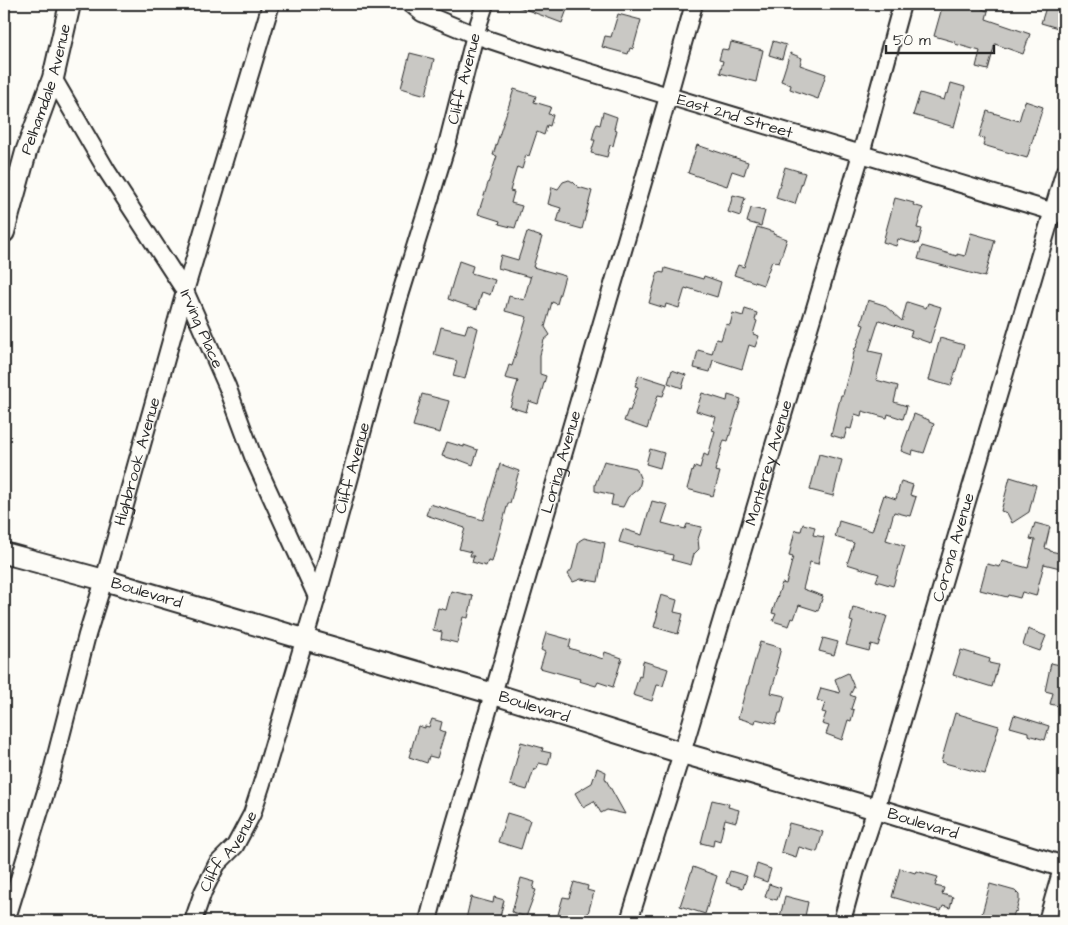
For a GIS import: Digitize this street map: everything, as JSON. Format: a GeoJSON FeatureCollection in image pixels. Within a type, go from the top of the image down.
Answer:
{"type":"FeatureCollection","features":[{"type":"Feature","properties":{"kind":"street","name":"Pelhamdale Avenue"},"geometry":{"type":"LineString","coordinates":[[4,232],[26,152],[53,78],[70,4]]}},
{"type":"Feature","properties":{"kind":"street","name":"Highbrook Avenue"},"geometry":{"type":"LineString","coordinates":[[6,921],[51,775],[86,635],[104,580],[185,291],[271,4]]}},
{"type":"Feature","properties":{"kind":"street","name":"East 2nd Street"},"geometry":{"type":"LineString","coordinates":[[411,4],[422,12],[475,35],[562,64],[1059,213]]}},
{"type":"Feature","properties":{"kind":"street","name":"Cliff Avenue"},"geometry":{"type":"LineString","coordinates":[[194,921],[203,892],[217,864],[234,846],[252,814],[317,597],[398,302],[448,141],[475,35],[485,4]]}},
{"type":"Feature","properties":{"kind":"street","name":"Loring Avenue"},"geometry":{"type":"LineString","coordinates":[[428,921],[694,4]]}},
{"type":"Feature","properties":{"kind":"street","name":"Monterey Avenue"},"geometry":{"type":"LineString","coordinates":[[629,921],[682,753],[861,154],[902,4]]}},
{"type":"Feature","properties":{"kind":"street","name":"Irving Place"},"geometry":{"type":"LineString","coordinates":[[53,78],[107,171],[185,291],[227,386],[254,459],[317,597]]}},
{"type":"Feature","properties":{"kind":"street","name":"Corona Avenue"},"geometry":{"type":"LineString","coordinates":[[842,921],[857,866],[1059,213],[1064,174]]}},
{"type":"Feature","properties":{"kind":"street","name":"Boulevard"},"geometry":{"type":"LineString","coordinates":[[4,553],[104,580],[494,694],[682,753],[1064,865]]}},
{"type":"Feature","properties":{"kind":"street"},"geometry":{"type":"LineString","coordinates":[[1047,921],[1064,865]]}},
{"type":"Feature","properties":{"kind":"building"},"geometry":{"type":"Polygon","coordinates":[[[514,4],[569,4],[562,23],[514,4]]]}},
{"type":"Feature","properties":{"kind":"building"},"geometry":{"type":"Polygon","coordinates":[[[943,4],[984,4],[982,9],[988,11],[986,19],[1030,34],[1023,54],[995,44],[988,70],[976,67],[980,51],[934,36],[943,4]]]}},
{"type":"Feature","properties":{"kind":"building"},"geometry":{"type":"Polygon","coordinates":[[[1047,4],[1064,4],[1058,28],[1041,23],[1047,4]]]}},
{"type":"Feature","properties":{"kind":"building"},"geometry":{"type":"Polygon","coordinates":[[[618,14],[641,20],[633,49],[630,48],[628,54],[602,47],[605,36],[611,37],[618,14]]]}},
{"type":"Feature","properties":{"kind":"building"},"geometry":{"type":"Polygon","coordinates":[[[773,41],[786,45],[782,59],[769,55],[773,41]]]}},
{"type":"Feature","properties":{"kind":"building"},"geometry":{"type":"Polygon","coordinates":[[[731,42],[763,50],[756,82],[720,73],[723,61],[719,60],[722,49],[729,50],[731,42]]]}},
{"type":"Feature","properties":{"kind":"building"},"geometry":{"type":"Polygon","coordinates":[[[410,53],[434,59],[426,95],[401,88],[410,53]]]}},
{"type":"Feature","properties":{"kind":"building"},"geometry":{"type":"Polygon","coordinates":[[[790,53],[802,58],[800,65],[826,74],[818,99],[790,89],[791,85],[781,81],[790,53]]]}},
{"type":"Feature","properties":{"kind":"building"},"geometry":{"type":"Polygon","coordinates":[[[951,83],[965,87],[954,127],[913,115],[920,93],[944,100],[951,83]]]}},
{"type":"Feature","properties":{"kind":"building"},"geometry":{"type":"Polygon","coordinates":[[[514,89],[536,96],[534,102],[551,107],[548,114],[553,115],[550,126],[547,125],[544,135],[537,132],[529,156],[526,155],[522,169],[517,167],[510,191],[514,192],[511,203],[522,206],[515,228],[499,224],[500,221],[478,214],[497,156],[493,155],[514,89]]]}},
{"type":"Feature","properties":{"kind":"building"},"geometry":{"type":"Polygon","coordinates":[[[1025,101],[1043,107],[1027,158],[983,145],[985,138],[979,137],[987,111],[1019,121],[1025,101]]]}},
{"type":"Feature","properties":{"kind":"building"},"geometry":{"type":"Polygon","coordinates":[[[603,112],[617,117],[614,129],[617,130],[613,146],[610,145],[607,157],[591,153],[595,140],[592,140],[595,128],[597,124],[600,125],[603,112]]]}},
{"type":"Feature","properties":{"kind":"building"},"geometry":{"type":"Polygon","coordinates":[[[697,145],[748,162],[744,175],[732,171],[727,186],[688,173],[697,145]]]}},
{"type":"Feature","properties":{"kind":"building"},"geometry":{"type":"Polygon","coordinates":[[[785,167],[805,173],[795,204],[776,198],[785,167]]]}},
{"type":"Feature","properties":{"kind":"building"},"geometry":{"type":"Polygon","coordinates":[[[569,180],[578,187],[592,191],[582,229],[557,222],[561,208],[548,204],[552,187],[558,189],[563,182],[569,180]]]}},
{"type":"Feature","properties":{"kind":"building"},"geometry":{"type":"Polygon","coordinates":[[[733,195],[745,198],[740,216],[728,212],[733,195]]]}},
{"type":"Feature","properties":{"kind":"building"},"geometry":{"type":"Polygon","coordinates":[[[895,198],[914,203],[913,205],[923,208],[917,228],[922,229],[918,244],[898,239],[896,246],[883,242],[895,198]]]}},
{"type":"Feature","properties":{"kind":"building"},"geometry":{"type":"Polygon","coordinates":[[[751,208],[765,211],[761,226],[747,222],[751,208]]]}},
{"type":"Feature","properties":{"kind":"building"},"geometry":{"type":"Polygon","coordinates":[[[757,227],[774,232],[773,234],[787,239],[779,263],[772,261],[763,285],[734,275],[738,265],[744,267],[757,227]]]}},
{"type":"Feature","properties":{"kind":"building"},"geometry":{"type":"Polygon","coordinates":[[[527,232],[542,237],[533,267],[565,276],[557,304],[552,302],[545,327],[550,335],[544,340],[540,355],[540,374],[546,376],[538,404],[529,401],[526,412],[510,407],[518,381],[505,378],[509,365],[512,366],[527,317],[505,311],[509,296],[524,300],[531,275],[530,277],[498,268],[501,255],[518,260],[527,232]]]}},
{"type":"Feature","properties":{"kind":"building"},"geometry":{"type":"Polygon","coordinates":[[[971,233],[995,240],[985,277],[918,259],[922,246],[957,256],[957,254],[965,256],[971,233]]]}},
{"type":"Feature","properties":{"kind":"building"},"geometry":{"type":"Polygon","coordinates":[[[459,261],[473,266],[471,273],[495,280],[490,295],[482,292],[477,309],[448,299],[459,261]]]}},
{"type":"Feature","properties":{"kind":"building"},"geometry":{"type":"Polygon","coordinates":[[[665,268],[703,279],[704,276],[721,282],[717,297],[685,288],[679,308],[666,304],[665,308],[649,303],[658,272],[664,273],[665,268]]]}},
{"type":"Feature","properties":{"kind":"building"},"geometry":{"type":"Polygon","coordinates":[[[868,300],[884,305],[902,321],[907,302],[926,308],[928,303],[941,307],[930,343],[910,336],[912,331],[879,320],[869,351],[883,354],[876,380],[898,386],[894,402],[907,406],[903,419],[888,414],[887,418],[862,411],[861,416],[855,414],[851,429],[847,428],[844,439],[831,435],[855,348],[864,325],[861,324],[868,300]]]}},
{"type":"Feature","properties":{"kind":"building"},"geometry":{"type":"Polygon","coordinates":[[[745,309],[757,313],[753,334],[759,336],[755,347],[749,345],[742,369],[713,360],[710,372],[694,368],[698,350],[712,354],[716,339],[721,340],[726,324],[730,325],[733,313],[743,316],[745,309]]]}},
{"type":"Feature","properties":{"kind":"building"},"geometry":{"type":"Polygon","coordinates":[[[468,324],[478,328],[465,379],[453,376],[457,361],[434,355],[441,327],[465,333],[468,324]]]}},
{"type":"Feature","properties":{"kind":"building"},"geometry":{"type":"Polygon","coordinates":[[[940,338],[964,345],[951,386],[929,380],[940,338]]]}},
{"type":"Feature","properties":{"kind":"building"},"geometry":{"type":"Polygon","coordinates":[[[672,370],[686,375],[682,388],[668,383],[672,370]]]}},
{"type":"Feature","properties":{"kind":"building"},"geometry":{"type":"Polygon","coordinates":[[[639,375],[667,384],[663,396],[658,395],[647,429],[624,421],[628,410],[630,411],[638,387],[635,386],[639,375]]]}},
{"type":"Feature","properties":{"kind":"building"},"geometry":{"type":"Polygon","coordinates":[[[702,393],[727,401],[728,395],[741,399],[728,441],[724,440],[715,471],[720,472],[713,496],[687,489],[695,466],[700,468],[704,454],[708,456],[715,431],[712,430],[716,417],[696,411],[702,393]]]}},
{"type":"Feature","properties":{"kind":"building"},"geometry":{"type":"Polygon","coordinates":[[[422,394],[449,401],[440,433],[413,426],[422,394]]]}},
{"type":"Feature","properties":{"kind":"building"},"geometry":{"type":"Polygon","coordinates":[[[914,414],[934,424],[924,453],[913,450],[912,455],[901,451],[914,414]]]}},
{"type":"Feature","properties":{"kind":"building"},"geometry":{"type":"Polygon","coordinates":[[[447,442],[478,450],[473,465],[442,456],[447,442]]]}},
{"type":"Feature","properties":{"kind":"building"},"geometry":{"type":"Polygon","coordinates":[[[650,449],[664,453],[660,468],[646,464],[650,449]]]}},
{"type":"Feature","properties":{"kind":"building"},"geometry":{"type":"Polygon","coordinates":[[[819,454],[842,460],[833,496],[810,490],[819,454]]]}},
{"type":"Feature","properties":{"kind":"building"},"geometry":{"type":"Polygon","coordinates":[[[604,461],[636,468],[641,480],[639,488],[628,497],[623,507],[611,505],[613,495],[595,491],[595,485],[604,461]]]}},
{"type":"Feature","properties":{"kind":"building"},"geometry":{"type":"Polygon","coordinates":[[[500,464],[519,471],[492,562],[488,561],[486,566],[472,562],[474,556],[470,556],[471,552],[459,549],[465,528],[426,515],[430,504],[483,520],[500,464]]]}},
{"type":"Feature","properties":{"kind":"building"},"geometry":{"type":"Polygon","coordinates":[[[1010,477],[1036,485],[1029,512],[1012,523],[1007,513],[1001,511],[1010,477]]]}},
{"type":"Feature","properties":{"kind":"building"},"geometry":{"type":"Polygon","coordinates":[[[901,481],[913,485],[910,495],[916,497],[910,516],[894,512],[886,540],[905,546],[893,586],[876,581],[879,574],[847,564],[854,543],[835,537],[839,521],[872,531],[884,495],[896,499],[901,481]]]}},
{"type":"Feature","properties":{"kind":"building"},"geometry":{"type":"Polygon","coordinates":[[[652,501],[668,505],[662,523],[685,529],[687,524],[702,527],[698,539],[699,549],[694,554],[691,565],[672,560],[673,555],[619,542],[623,529],[642,535],[652,501]]]}},
{"type":"Feature","properties":{"kind":"building"},"geometry":{"type":"Polygon","coordinates":[[[1035,523],[1050,527],[1045,548],[1064,554],[1064,569],[1044,564],[1036,596],[1022,592],[1020,598],[1008,595],[1007,597],[980,590],[987,564],[1000,567],[1002,561],[1028,568],[1035,540],[1030,539],[1035,523]]]}},
{"type":"Feature","properties":{"kind":"building"},"geometry":{"type":"Polygon","coordinates":[[[803,524],[815,527],[813,535],[824,537],[818,564],[810,562],[803,589],[823,596],[818,611],[799,605],[794,619],[792,618],[789,626],[773,621],[776,614],[772,613],[782,583],[786,584],[793,557],[789,556],[795,530],[801,531],[803,524]]]}},
{"type":"Feature","properties":{"kind":"building"},"geometry":{"type":"Polygon","coordinates":[[[584,538],[605,543],[598,582],[581,579],[573,582],[568,574],[572,569],[579,541],[584,538]]]}},
{"type":"Feature","properties":{"kind":"building"},"geometry":{"type":"Polygon","coordinates":[[[451,591],[473,596],[468,618],[463,617],[457,643],[441,639],[442,632],[433,630],[438,608],[446,610],[451,591]]]}},
{"type":"Feature","properties":{"kind":"building"},"geometry":{"type":"Polygon","coordinates":[[[661,595],[677,600],[674,612],[683,614],[678,634],[654,627],[661,595]]]}},
{"type":"Feature","properties":{"kind":"building"},"geometry":{"type":"Polygon","coordinates":[[[853,607],[887,616],[878,646],[871,644],[869,651],[846,645],[853,622],[850,621],[853,607]]]}},
{"type":"Feature","properties":{"kind":"building"},"geometry":{"type":"Polygon","coordinates":[[[1028,629],[1046,636],[1040,651],[1023,645],[1028,629]]]}},
{"type":"Feature","properties":{"kind":"building"},"geometry":{"type":"Polygon","coordinates":[[[546,633],[571,640],[569,648],[603,659],[605,652],[622,658],[613,687],[598,682],[596,686],[579,681],[580,679],[540,668],[545,652],[541,650],[546,633]]]}},
{"type":"Feature","properties":{"kind":"building"},"geometry":{"type":"Polygon","coordinates":[[[823,638],[838,642],[834,655],[819,651],[823,638]]]}},
{"type":"Feature","properties":{"kind":"building"},"geometry":{"type":"Polygon","coordinates":[[[760,642],[781,648],[771,693],[785,696],[776,724],[756,719],[755,723],[738,718],[760,642]]]}},
{"type":"Feature","properties":{"kind":"building"},"geometry":{"type":"Polygon","coordinates":[[[961,650],[990,659],[989,663],[998,665],[992,687],[953,675],[961,650]]]}},
{"type":"Feature","properties":{"kind":"building"},"geometry":{"type":"Polygon","coordinates":[[[643,661],[668,669],[663,686],[657,685],[652,701],[633,695],[639,676],[641,677],[643,661]]]}},
{"type":"Feature","properties":{"kind":"building"},"geometry":{"type":"Polygon","coordinates":[[[1051,663],[1064,665],[1063,707],[1050,704],[1053,693],[1045,691],[1051,663]]]}},
{"type":"Feature","properties":{"kind":"building"},"geometry":{"type":"Polygon","coordinates":[[[848,673],[854,687],[850,695],[855,697],[851,709],[854,710],[851,721],[848,720],[842,740],[826,734],[829,726],[822,724],[826,713],[822,712],[825,703],[817,700],[821,688],[840,693],[835,679],[848,673]]]}},
{"type":"Feature","properties":{"kind":"building"},"geometry":{"type":"Polygon","coordinates":[[[955,713],[999,726],[985,774],[941,762],[955,713]]]}},
{"type":"Feature","properties":{"kind":"building"},"geometry":{"type":"Polygon","coordinates":[[[1014,715],[1049,726],[1045,740],[1028,735],[1028,732],[1010,727],[1014,715]]]}},
{"type":"Feature","properties":{"kind":"building"},"geometry":{"type":"Polygon","coordinates":[[[432,719],[442,722],[440,730],[445,732],[437,758],[429,756],[427,763],[409,757],[418,726],[429,727],[432,719]]]}},
{"type":"Feature","properties":{"kind":"building"},"geometry":{"type":"Polygon","coordinates":[[[521,742],[543,748],[542,751],[551,753],[548,765],[539,763],[536,770],[534,769],[527,790],[510,785],[521,742]]]}},
{"type":"Feature","properties":{"kind":"building"},"geometry":{"type":"Polygon","coordinates":[[[597,768],[606,772],[605,778],[625,814],[607,810],[601,813],[594,801],[583,807],[575,793],[592,783],[597,768]]]}},
{"type":"Feature","properties":{"kind":"building"},"geometry":{"type":"Polygon","coordinates":[[[712,800],[729,804],[728,807],[739,810],[736,822],[725,819],[720,841],[714,839],[713,846],[701,843],[712,800]]]}},
{"type":"Feature","properties":{"kind":"building"},"geometry":{"type":"Polygon","coordinates":[[[507,813],[530,820],[521,849],[498,842],[507,813]]]}},
{"type":"Feature","properties":{"kind":"building"},"geometry":{"type":"Polygon","coordinates":[[[789,823],[823,832],[817,852],[799,847],[796,857],[781,852],[789,823]]]}},
{"type":"Feature","properties":{"kind":"building"},"geometry":{"type":"Polygon","coordinates":[[[757,864],[771,869],[767,882],[753,877],[757,864]]]}},
{"type":"Feature","properties":{"kind":"building"},"geometry":{"type":"Polygon","coordinates":[[[693,867],[717,876],[705,914],[680,906],[693,867]]]}},
{"type":"Feature","properties":{"kind":"building"},"geometry":{"type":"Polygon","coordinates":[[[900,868],[938,877],[935,886],[944,888],[942,894],[953,897],[950,908],[943,906],[941,911],[892,897],[900,868]]]}},
{"type":"Feature","properties":{"kind":"building"},"geometry":{"type":"Polygon","coordinates":[[[730,871],[747,876],[743,888],[726,883],[730,871]]]}},
{"type":"Feature","properties":{"kind":"building"},"geometry":{"type":"Polygon","coordinates":[[[521,878],[535,882],[533,889],[536,890],[526,917],[512,912],[521,878]]]}},
{"type":"Feature","properties":{"kind":"building"},"geometry":{"type":"Polygon","coordinates":[[[574,882],[588,886],[587,890],[594,892],[587,917],[577,914],[575,921],[557,918],[563,897],[569,898],[574,882]]]}},
{"type":"Feature","properties":{"kind":"building"},"geometry":{"type":"Polygon","coordinates":[[[769,884],[781,888],[777,900],[765,897],[769,884]]]}},
{"type":"Feature","properties":{"kind":"building"},"geometry":{"type":"Polygon","coordinates":[[[990,884],[1015,891],[1019,895],[1016,912],[1011,921],[980,921],[990,884]]]}},
{"type":"Feature","properties":{"kind":"building"},"geometry":{"type":"Polygon","coordinates":[[[785,896],[808,902],[804,921],[779,921],[785,896]]]}},
{"type":"Feature","properties":{"kind":"building"},"geometry":{"type":"Polygon","coordinates":[[[471,897],[493,903],[494,897],[504,900],[499,921],[467,921],[471,897]]]}}]}
